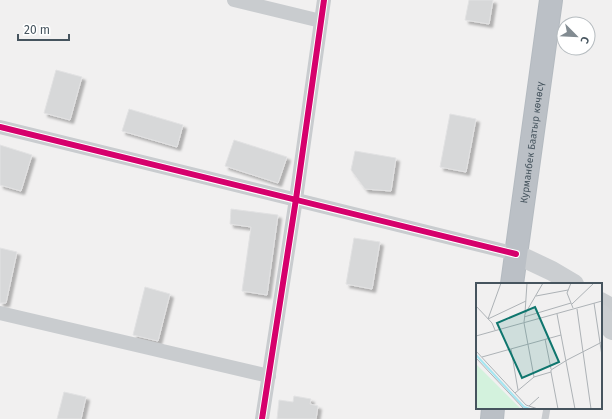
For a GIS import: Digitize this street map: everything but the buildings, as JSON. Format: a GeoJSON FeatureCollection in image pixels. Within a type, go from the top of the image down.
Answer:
{"type":"FeatureCollection","features":[{"type":"Feature","properties":{"kind":"highway","name":"Курманбек Баатыр көчөсү"},"geometry":{"type":"LineString","coordinates":[[512,283],[551,0]]}},
{"type":"Feature","properties":{"kind":"highway"},"geometry":{"type":"LineString","coordinates":[[492,419],[494,409]]}},
{"type":"Feature","properties":{"kind":"main road"},"geometry":{"type":"LineString","coordinates":[[516,254],[552,271],[567,282]]}},
{"type":"Feature","properties":{"kind":"main road"},"geometry":{"type":"LineString","coordinates":[[602,315],[612,330]]}},
{"type":"Feature","properties":{"kind":"street"},"geometry":{"type":"LineString","coordinates":[[234,0],[321,21]]}},
{"type":"Feature","properties":{"kind":"street"},"geometry":{"type":"LineString","coordinates":[[262,419],[296,199],[324,0]]}},
{"type":"Feature","properties":{"kind":"street"},"geometry":{"type":"LineString","coordinates":[[0,127],[516,254]]}},
{"type":"Feature","properties":{"kind":"street"},"geometry":{"type":"LineString","coordinates":[[602,300],[612,305]]}},
{"type":"Feature","properties":{"kind":"street"},"geometry":{"type":"LineString","coordinates":[[0,313],[269,376]]}},
{"type":"Feature","properties":{"kind":"lane"},"geometry":{"type":"LineString","coordinates":[[545,419],[547,409]]}},
{"type":"Feature","properties":{"kind":"cycle path"},"geometry":{"type":"LineString","coordinates":[[262,419],[296,199],[324,0]]}},
{"type":"Feature","properties":{"kind":"cycle path"},"geometry":{"type":"LineString","coordinates":[[0,127],[516,254]]}}]}
